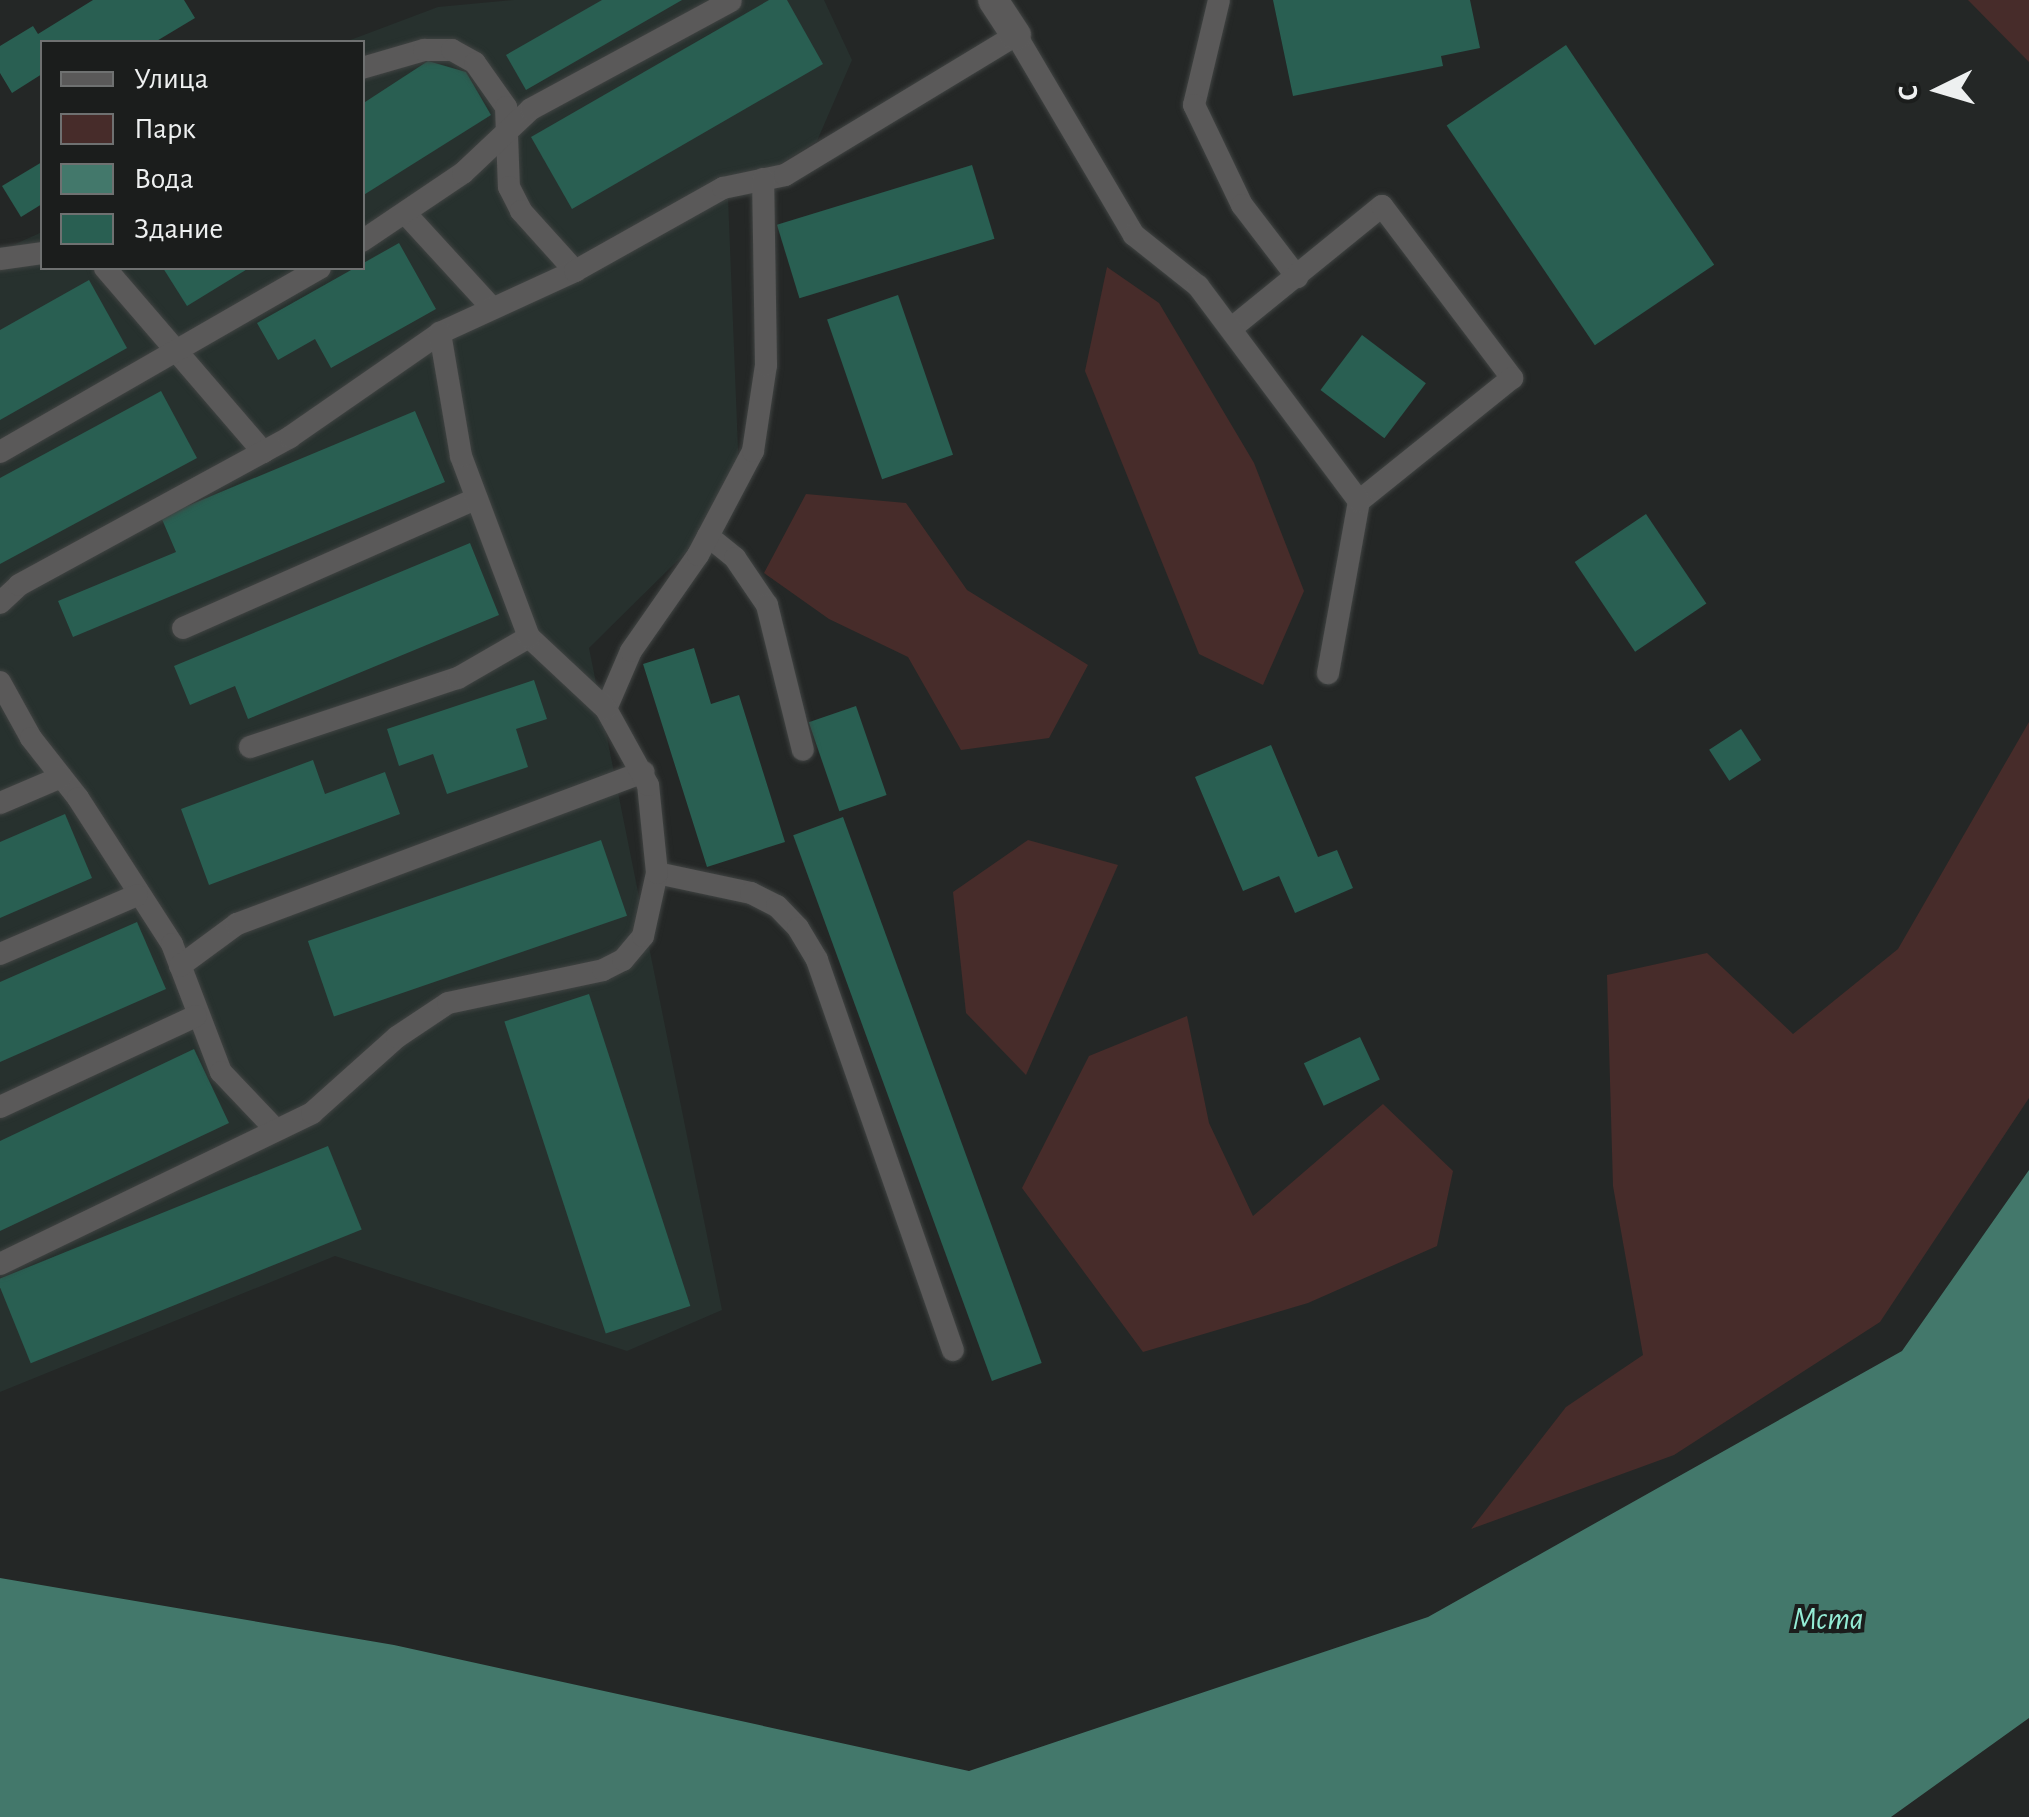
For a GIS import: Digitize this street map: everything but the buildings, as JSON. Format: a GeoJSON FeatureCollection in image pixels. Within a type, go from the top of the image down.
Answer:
{"type":"FeatureCollection","features":[{"type":"Feature","properties":{"kind":"street"},"geometry":{"type":"LineString","coordinates":[[993,0],[1016,36]]}},
{"type":"Feature","properties":{"kind":"lane"},"geometry":{"type":"LineString","coordinates":[[1219,0],[1194,106],[1242,206],[1297,276]]}},
{"type":"Feature","properties":{"kind":"lane"},"geometry":{"type":"LineString","coordinates":[[365,239],[406,214],[531,109],[731,1]]}},
{"type":"Feature","properties":{"kind":"lane"},"geometry":{"type":"LineString","coordinates":[[0,602],[20,584],[262,452],[440,333],[575,270],[723,188],[785,175],[1016,36],[1134,235],[1198,286],[1233,327],[1359,501]]}},
{"type":"Feature","properties":{"kind":"lane"},"geometry":{"type":"LineString","coordinates":[[365,67],[424,50],[452,50],[494,85],[508,131],[509,187],[521,211],[575,270]]}},
{"type":"Feature","properties":{"kind":"lane"},"geometry":{"type":"LineString","coordinates":[[606,709],[630,651],[708,536],[753,451],[766,366],[763,180]]}},
{"type":"Feature","properties":{"kind":"lane"},"geometry":{"type":"LineString","coordinates":[[1233,327],[1382,206],[1512,378],[1359,501],[1328,673]]}},
{"type":"Feature","properties":{"kind":"lane"},"geometry":{"type":"LineString","coordinates":[[406,214],[492,308]]}},
{"type":"Feature","properties":{"kind":"lane"},"geometry":{"type":"LineString","coordinates":[[0,259],[40,252]]}},
{"type":"Feature","properties":{"kind":"lane"},"geometry":{"type":"LineString","coordinates":[[107,270],[262,452]]}},
{"type":"Feature","properties":{"kind":"lane"},"geometry":{"type":"LineString","coordinates":[[0,452],[180,354],[317,270]]}},
{"type":"Feature","properties":{"kind":"lane"},"geometry":{"type":"LineString","coordinates":[[0,1264],[312,1113],[397,1037],[448,1002],[573,979],[623,960],[643,936],[658,873],[656,818],[643,772],[606,709],[529,637],[461,456],[440,333]]}},
{"type":"Feature","properties":{"kind":"lane"},"geometry":{"type":"LineString","coordinates":[[183,628],[475,499]]}},
{"type":"Feature","properties":{"kind":"lane"},"geometry":{"type":"LineString","coordinates":[[708,536],[735,558],[766,605],[803,750]]}},
{"type":"Feature","properties":{"kind":"lane"},"geometry":{"type":"LineString","coordinates":[[250,746],[458,678],[529,637]]}},
{"type":"Feature","properties":{"kind":"lane"},"geometry":{"type":"LineString","coordinates":[[0,682],[180,966],[196,1016],[221,1072],[276,1130]]}},
{"type":"Feature","properties":{"kind":"lane"},"geometry":{"type":"LineString","coordinates":[[180,966],[237,924],[643,772]]}},
{"type":"Feature","properties":{"kind":"lane"},"geometry":{"type":"LineString","coordinates":[[0,804],[61,777]]}},
{"type":"Feature","properties":{"kind":"lane"},"geometry":{"type":"LineString","coordinates":[[658,873],[751,893],[777,906],[798,928],[817,960],[953,1350]]}},
{"type":"Feature","properties":{"kind":"lane"},"geometry":{"type":"LineString","coordinates":[[0,954],[137,895]]}},
{"type":"Feature","properties":{"kind":"lane"},"geometry":{"type":"LineString","coordinates":[[0,1108],[196,1016]]}},
{"type":"Feature","properties":{"kind":"shaded area"},"geometry":{"type":"Polygon","coordinates":[[[514,0],[824,0],[852,60],[817,141],[728,197],[740,499],[589,648],[722,1310],[627,1351],[335,1256],[0,1392],[0,251],[40,233],[40,270],[365,270],[365,40],[350,40],[438,7],[514,0]]]}},
{"type":"Feature","properties":{"kind":"green space"},"geometry":{"type":"Polygon","coordinates":[[[1968,0],[2029,0],[2029,62],[1968,0]]]}},
{"type":"Feature","properties":{"kind":"green space"},"geometry":{"type":"Polygon","coordinates":[[[1107,267],[1159,303],[1254,463],[1304,591],[1263,685],[1199,654],[1085,371],[1107,267]]]}},
{"type":"Feature","properties":{"kind":"green space"},"geometry":{"type":"Polygon","coordinates":[[[806,494],[906,503],[967,590],[1088,665],[1049,738],[961,750],[908,657],[829,619],[764,573],[806,494]]]}},
{"type":"Feature","properties":{"kind":"green space"},"geometry":{"type":"Polygon","coordinates":[[[2029,722],[2029,1098],[1880,1322],[1674,1455],[1471,1529],[1566,1407],[1643,1355],[1613,1186],[1607,975],[1707,953],[1793,1034],[1898,949],[2029,722]]]}},
{"type":"Feature","properties":{"kind":"green space"},"geometry":{"type":"Polygon","coordinates":[[[1028,840],[1118,865],[1026,1075],[966,1013],[953,892],[1028,840]]]}},
{"type":"Feature","properties":{"kind":"green space"},"geometry":{"type":"Polygon","coordinates":[[[1187,1016],[1209,1123],[1253,1216],[1383,1104],[1453,1171],[1437,1246],[1308,1303],[1143,1352],[1022,1188],[1089,1056],[1187,1016]]]}},
{"type":"Feature","properties":{"kind":"water","name":"Мста"},"geometry":{"type":"Polygon","coordinates":[[[2029,1170],[2029,1718],[1891,1817],[0,1817],[0,1578],[394,1645],[969,1771],[1428,1617],[1902,1351],[2029,1170]]]}}]}
